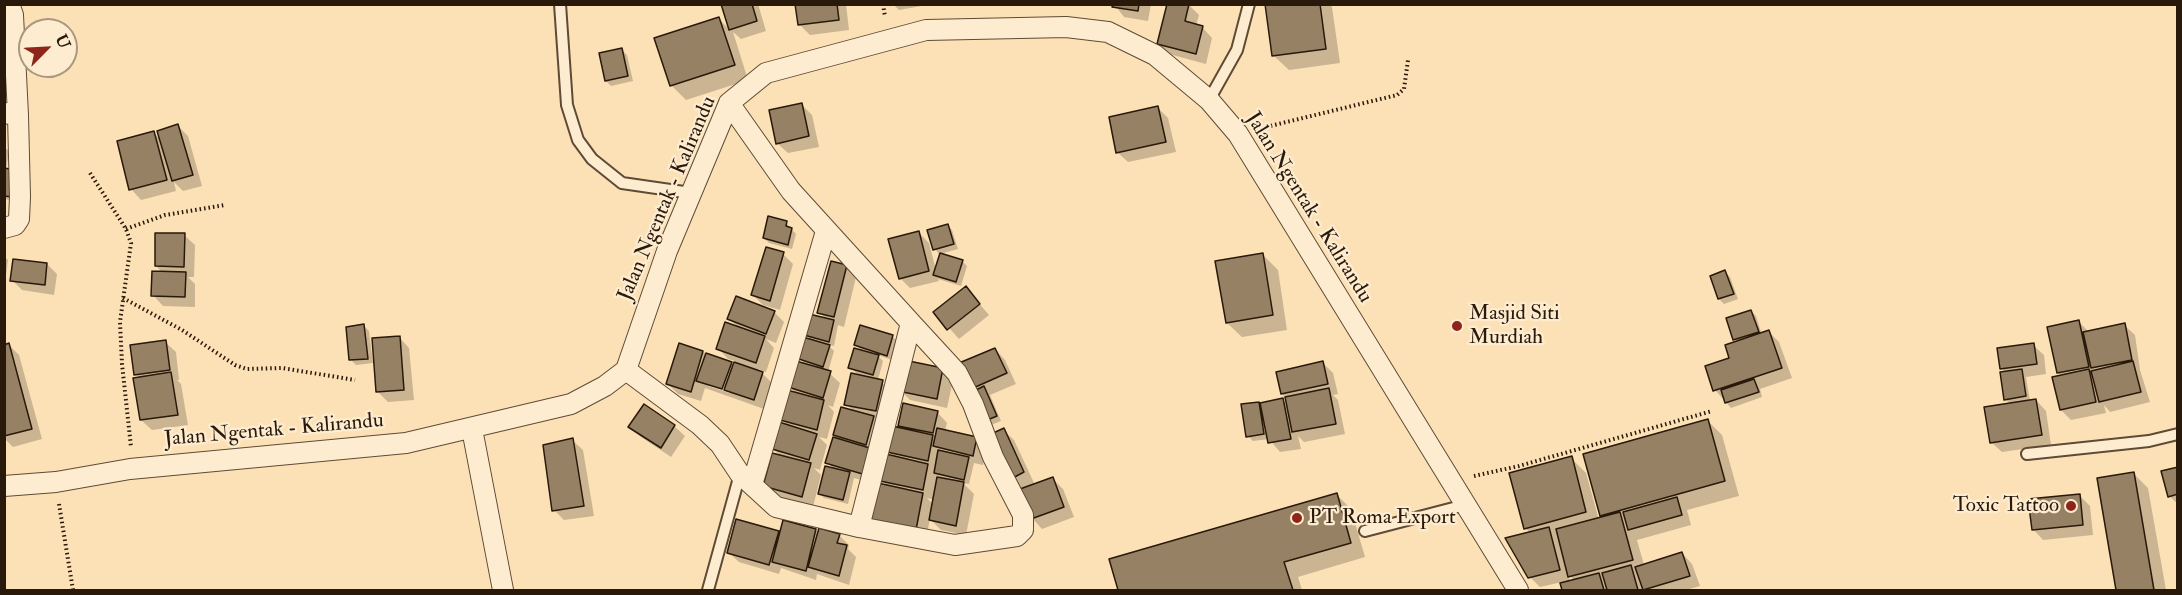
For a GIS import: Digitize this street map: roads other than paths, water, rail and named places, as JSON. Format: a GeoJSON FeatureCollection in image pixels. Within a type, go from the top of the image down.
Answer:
{"type":"FeatureCollection","features":[{"type":"Feature","properties":{"kind":"street"},"geometry":{"type":"LineString","coordinates":[[4,228],[15,225],[19,219],[11,114],[13,15],[9,4]]}},
{"type":"Feature","properties":{"kind":"street","name":"Jalan Ngentak - Kalirandu"},"geometry":{"type":"LineString","coordinates":[[4,486],[56,482],[130,469],[406,443],[571,404],[605,386],[626,370],[668,251],[729,103],[766,74],[926,30],[1066,27],[1108,32],[1155,55],[1209,100],[1238,134],[1518,591]]}},
{"type":"Feature","properties":{"kind":"street"},"geometry":{"type":"LineString","coordinates":[[626,370],[700,424],[720,444],[746,479],[776,507],[859,527],[955,545],[1017,536],[1023,530],[1023,514],[993,458],[974,404],[957,373],[791,191],[729,103]]}},
{"type":"Feature","properties":{"kind":"street"},"geometry":{"type":"LineString","coordinates":[[746,479],[826,231]]}},
{"type":"Feature","properties":{"kind":"street"},"geometry":{"type":"LineString","coordinates":[[859,527],[911,323]]}},
{"type":"Feature","properties":{"kind":"street"},"geometry":{"type":"LineString","coordinates":[[472,429],[503,591]]}},
{"type":"Feature","properties":{"kind":"lane"},"geometry":{"type":"LineString","coordinates":[[560,4],[567,105],[578,140],[592,159],[622,183],[692,193]]}},
{"type":"Feature","properties":{"kind":"lane"},"geometry":{"type":"LineString","coordinates":[[1209,100],[1237,50],[1249,4]]}},
{"type":"Feature","properties":{"kind":"lane"},"geometry":{"type":"LineString","coordinates":[[2027,454],[2149,441],[2178,434]]}},
{"type":"Feature","properties":{"kind":"lane"},"geometry":{"type":"LineString","coordinates":[[708,591],[746,479]]}},
{"type":"Feature","properties":{"kind":"lane"},"geometry":{"type":"LineString","coordinates":[[1365,531],[1466,505]]}},
{"type":"Feature","properties":{"kind":"place","name":"Masjid Siti Murdiah"},"geometry":{"type":"Point","coordinates":[1457,326]}},
{"type":"Feature","properties":{"kind":"place","name":"Toxic Tattoo"},"geometry":{"type":"Point","coordinates":[2071,506]}},
{"type":"Feature","properties":{"kind":"place","name":"PT Roma Export"},"geometry":{"type":"Point","coordinates":[1297,518]}}]}
